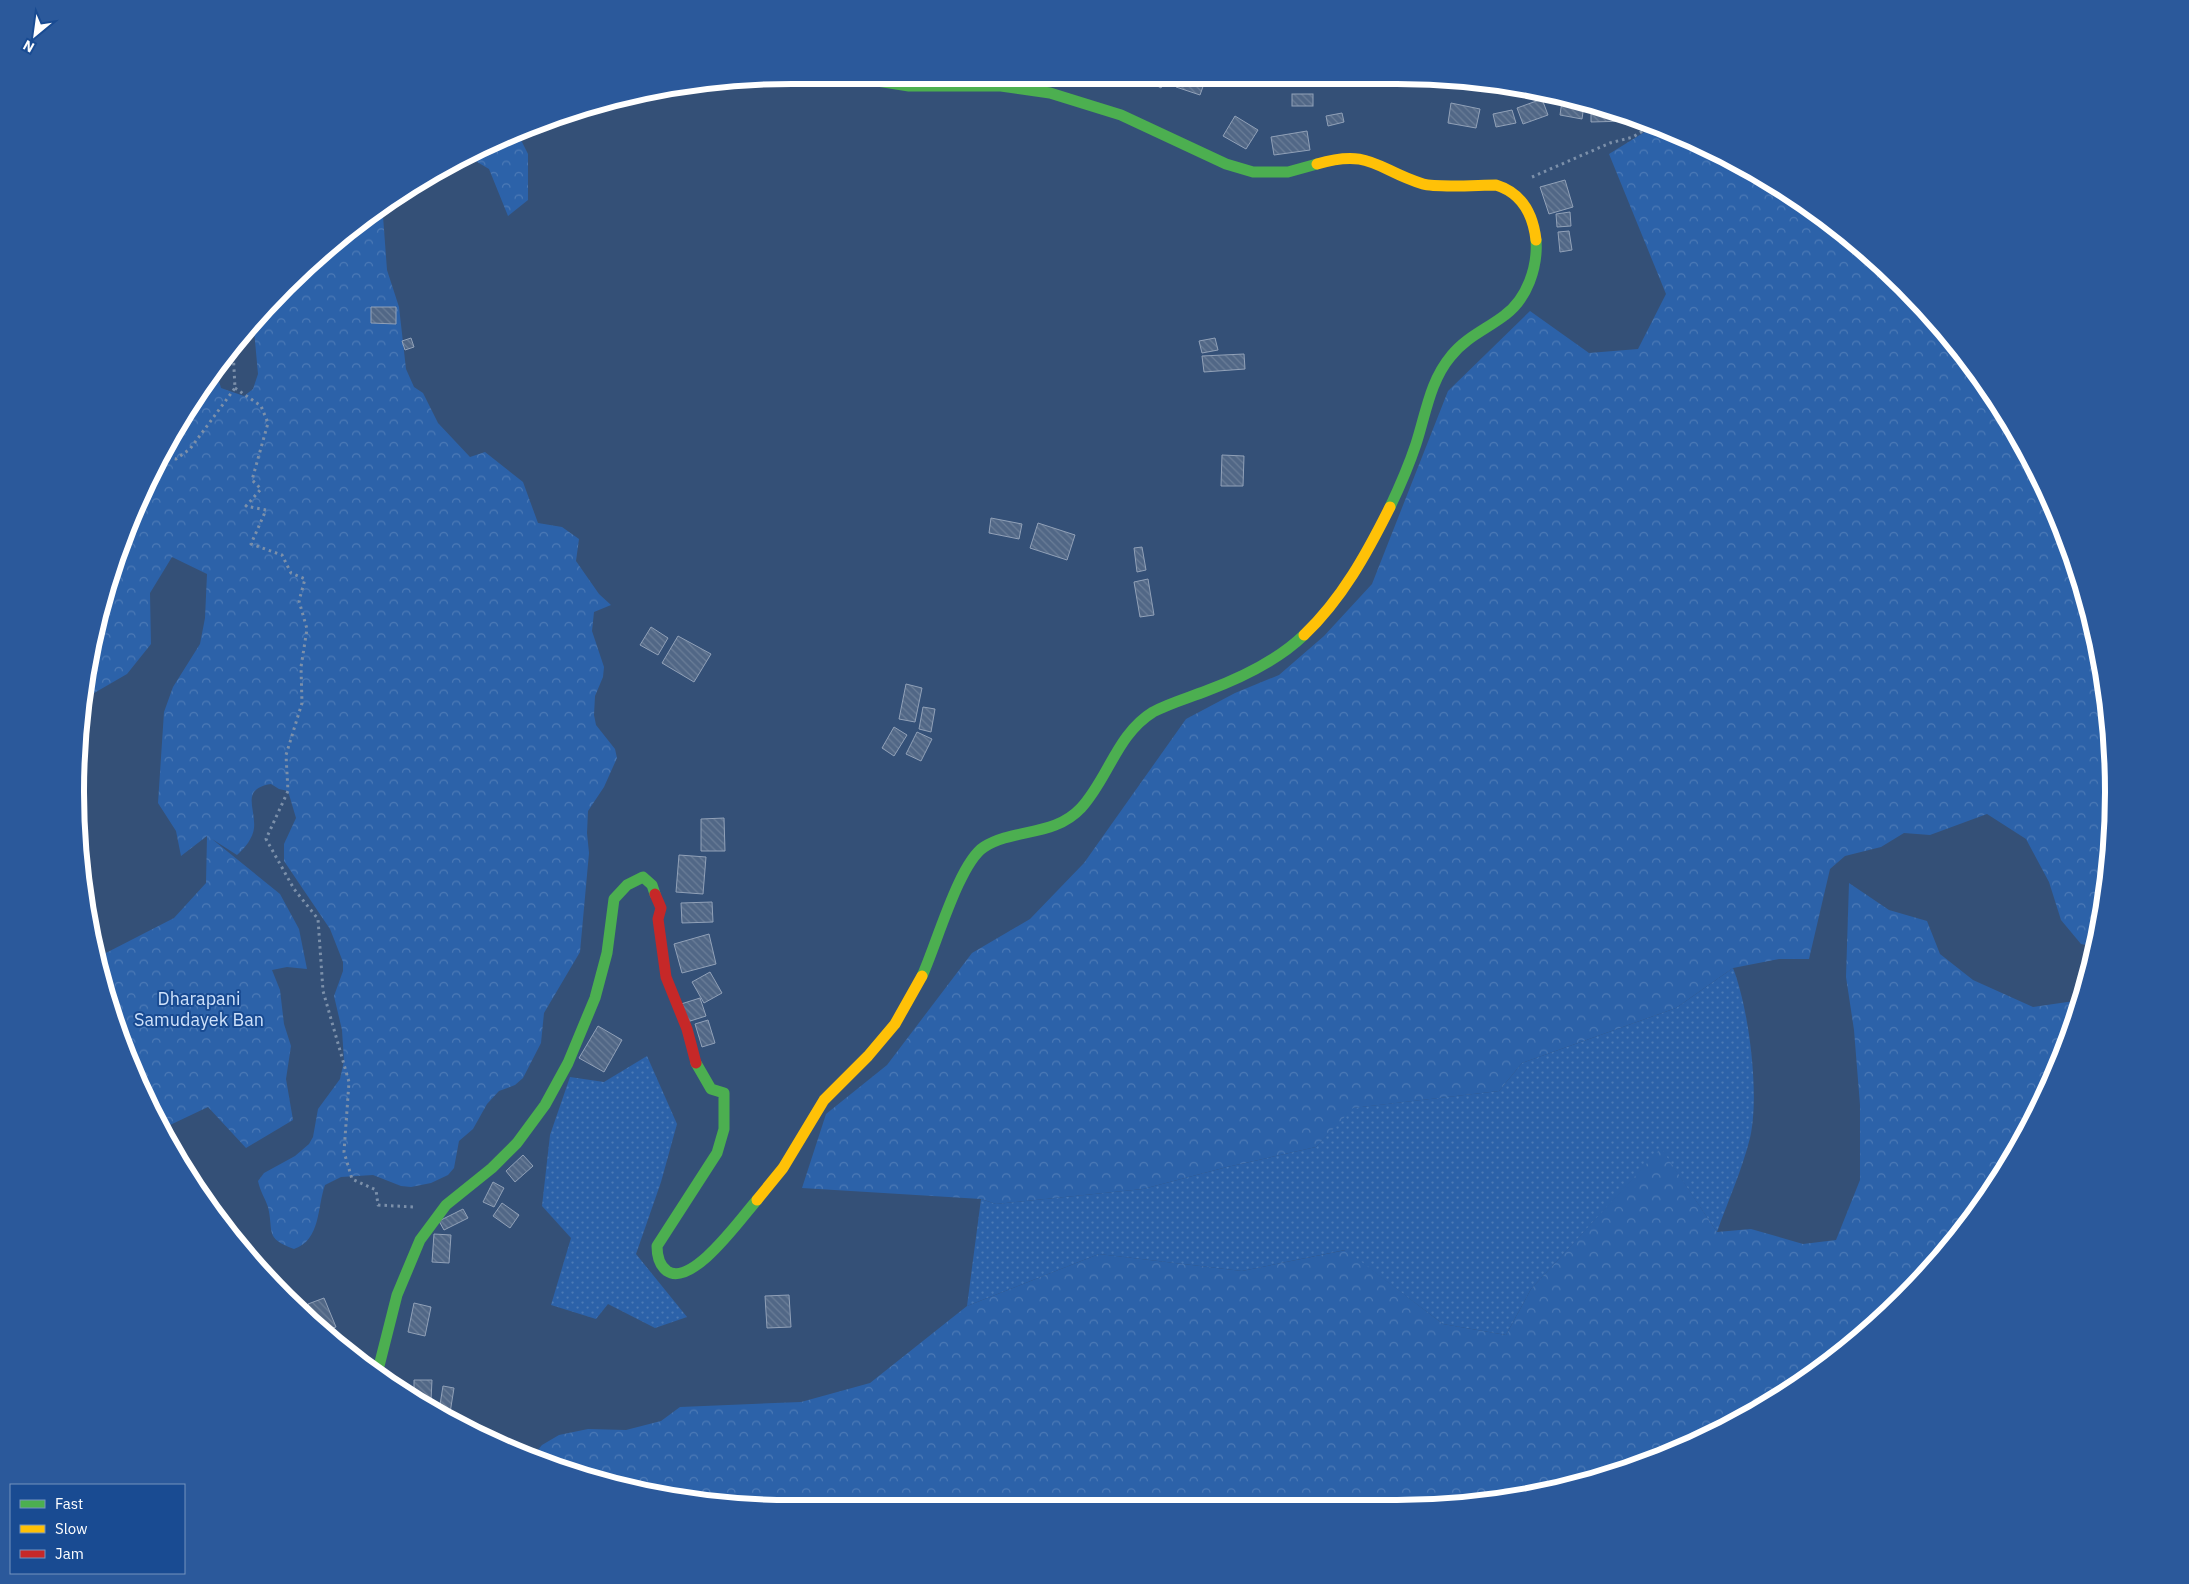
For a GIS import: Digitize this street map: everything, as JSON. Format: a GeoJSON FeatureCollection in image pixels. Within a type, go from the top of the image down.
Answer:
{"type":"FeatureCollection","features":[{"type":"Feature","properties":{"kind":"street"},"geometry":{"type":"LineString","coordinates":[[379,1367],[404,1270],[418,1244],[442,1209],[501,1160],[535,1121],[562,1073],[591,1008],[608,954],[613,922],[613,900],[621,888],[643,877],[652,885],[661,908],[658,919],[666,976],[687,1029],[697,1066],[710,1088],[724,1093],[724,1129],[717,1153],[657,1246],[659,1260],[664,1269],[672,1275],[687,1274],[697,1266],[779,1174],[822,1101],[867,1058],[897,1023],[923,972],[964,870],[975,854],[993,842],[1039,833],[1070,818],[1091,798],[1115,752],[1142,720],[1163,706],[1231,681],[1272,659],[1312,628],[1335,600],[1364,554],[1396,494],[1414,451],[1430,394],[1441,368],[1470,337],[1509,313],[1529,281],[1536,250],[1534,227],[1524,203],[1506,188],[1496,186],[1424,184],[1375,162],[1352,157],[1336,158],[1288,172],[1253,172],[1226,164],[1170,136],[1121,115],[1050,93],[1001,86],[909,86],[896,84]]}},
{"type":"Feature","properties":{"kind":"path"},"geometry":{"type":"LineString","coordinates":[[1506,188],[1610,143],[1632,137],[1645,129]]}},
{"type":"Feature","properties":{"kind":"path"},"geometry":{"type":"LineString","coordinates":[[169,457],[176,459],[190,449],[235,388],[233,357]]}},
{"type":"Feature","properties":{"kind":"path"},"geometry":{"type":"LineString","coordinates":[[235,388],[261,406],[268,423],[252,480],[261,489],[246,506],[266,510],[251,544],[282,555],[291,573],[305,579],[299,601],[307,629],[301,667],[302,703],[286,755],[288,791],[266,839],[294,889],[318,919],[324,991],[349,1082],[344,1152],[352,1179],[376,1190],[378,1205],[442,1209]]}},
{"type":"Feature","properties":{"kind":"green space"},"geometry":{"type":"Polygon","coordinates":[[[1648,130],[1710,157],[1790,203],[1828,230],[1898,291],[1959,361],[1986,399],[2010,438],[2032,479],[2068,564],[2092,654],[2104,746],[2105,792],[2104,838],[2099,884],[2088,946],[2081,944],[2061,920],[2049,882],[2026,839],[1987,814],[1930,835],[1904,833],[1881,847],[1845,856],[1830,869],[1809,959],[1779,959],[1733,968],[1676,1008],[1522,1063],[1499,1091],[1353,1108],[1316,1147],[1227,1167],[1143,1189],[996,1204],[981,1199],[802,1188],[826,1114],[887,1065],[972,953],[1030,919],[1084,863],[1186,719],[1235,693],[1279,675],[1324,636],[1372,584],[1448,391],[1530,311],[1589,353],[1638,349],[1666,294],[1609,154],[1648,130]]]}},
{"type":"Feature","properties":{"kind":"green space"},"geometry":{"type":"Polygon","coordinates":[[[520,138],[528,154],[528,200],[508,216],[489,169],[474,160],[520,138]]]}},
{"type":"Feature","properties":{"kind":"green space","name":"Dharapani Samudayek Ban"},"geometry":{"type":"Polygon","coordinates":[[[384,214],[387,270],[399,307],[406,369],[414,387],[423,393],[438,423],[470,457],[485,452],[523,482],[538,523],[562,527],[579,539],[576,561],[599,594],[611,605],[594,612],[592,631],[604,667],[603,677],[595,696],[594,715],[596,725],[615,749],[617,758],[604,787],[588,811],[587,833],[589,853],[580,952],[544,1013],[541,1043],[523,1078],[515,1085],[499,1091],[487,1104],[473,1129],[459,1141],[454,1168],[448,1175],[431,1183],[411,1187],[401,1186],[373,1175],[341,1177],[325,1185],[314,1231],[303,1245],[294,1249],[274,1237],[268,1207],[258,1181],[264,1173],[295,1156],[309,1144],[313,1137],[318,1109],[340,1079],[344,1061],[342,1030],[334,996],[343,971],[343,962],[330,929],[284,861],[284,844],[296,818],[288,791],[279,789],[271,784],[256,790],[252,800],[253,832],[248,843],[237,855],[212,839],[280,894],[299,929],[307,969],[287,967],[272,970],[280,990],[284,1024],[291,1046],[286,1079],[293,1120],[246,1148],[208,1107],[169,1127],[138,1063],[121,1020],[103,954],[174,918],[206,883],[207,836],[181,856],[176,831],[158,803],[164,712],[173,687],[200,644],[205,618],[207,574],[172,557],[150,593],[151,644],[127,674],[91,695],[97,654],[121,564],[157,479],[179,438],[218,378],[221,388],[244,396],[253,389],[258,374],[254,332],[291,291],[325,260],[384,214]]]}},
{"type":"Feature","properties":{"kind":"green space"},"geometry":{"type":"Polygon","coordinates":[[[1849,883],[1889,910],[1927,921],[1940,954],[1973,980],[2033,1007],[2073,1001],[2051,1063],[2032,1105],[2010,1146],[1986,1185],[1959,1223],[1898,1293],[1828,1354],[1790,1381],[1710,1427],[1625,1463],[1535,1487],[1443,1499],[792,1500],[746,1499],[654,1487],[564,1463],[536,1452],[542,1445],[559,1435],[588,1429],[626,1430],[661,1421],[680,1407],[801,1402],[870,1383],[967,1306],[1099,1254],[1242,1271],[1346,1250],[1443,1324],[1506,1335],[1531,1289],[1661,1148],[1717,1232],[1751,1229],[1803,1244],[1836,1240],[1860,1180],[1860,1105],[1854,1030],[1846,977],[1849,883]]]}},
{"type":"Feature","properties":{"kind":"green space"},"geometry":{"type":"Polygon","coordinates":[[[1733,968],[1739,985],[1748,1028],[1753,1076],[1753,1120],[1743,1162],[1717,1232],[1661,1149],[1531,1289],[1506,1335],[1443,1324],[1345,1250],[1242,1271],[1099,1254],[967,1306],[981,1199],[996,1204],[1143,1189],[1227,1167],[1316,1147],[1352,1108],[1499,1091],[1522,1063],[1676,1008],[1733,968]]]}},
{"type":"Feature","properties":{"kind":"green space"},"geometry":{"type":"Polygon","coordinates":[[[647,1056],[677,1124],[661,1182],[636,1254],[687,1317],[655,1328],[608,1304],[596,1319],[551,1305],[571,1238],[542,1206],[550,1135],[570,1077],[604,1082],[647,1056]]]}},
{"type":"Feature","properties":{"kind":"building"},"geometry":{"type":"Polygon","coordinates":[[[1154,84],[1163,84],[1161,88],[1154,84]]]}},
{"type":"Feature","properties":{"kind":"building"},"geometry":{"type":"Polygon","coordinates":[[[1177,84],[1204,84],[1200,95],[1176,87],[1177,84]]]}},
{"type":"Feature","properties":{"kind":"building"},"geometry":{"type":"Polygon","coordinates":[[[1292,94],[1313,94],[1313,106],[1292,106],[1292,94]]]}},
{"type":"Feature","properties":{"kind":"building"},"geometry":{"type":"Polygon","coordinates":[[[1542,99],[1548,115],[1523,124],[1517,108],[1542,99]]]}},
{"type":"Feature","properties":{"kind":"building"},"geometry":{"type":"Polygon","coordinates":[[[1451,103],[1480,109],[1476,128],[1448,123],[1451,103]]]}},
{"type":"Feature","properties":{"kind":"building"},"geometry":{"type":"Polygon","coordinates":[[[1562,104],[1583,109],[1582,119],[1560,115],[1562,104]]]}},
{"type":"Feature","properties":{"kind":"building"},"geometry":{"type":"Polygon","coordinates":[[[1512,110],[1516,123],[1496,127],[1493,114],[1512,110]]]}},
{"type":"Feature","properties":{"kind":"building"},"geometry":{"type":"Polygon","coordinates":[[[1591,111],[1625,121],[1591,122],[1591,111]]]}},
{"type":"Feature","properties":{"kind":"building"},"geometry":{"type":"Polygon","coordinates":[[[1342,113],[1344,122],[1328,126],[1326,116],[1342,113]]]}},
{"type":"Feature","properties":{"kind":"building"},"geometry":{"type":"Polygon","coordinates":[[[1235,116],[1258,130],[1246,149],[1223,136],[1235,116]]]}},
{"type":"Feature","properties":{"kind":"building"},"geometry":{"type":"Polygon","coordinates":[[[1307,131],[1310,150],[1274,155],[1271,137],[1307,131]]]}},
{"type":"Feature","properties":{"kind":"building"},"geometry":{"type":"Polygon","coordinates":[[[1565,180],[1573,207],[1549,214],[1540,187],[1565,180]]]}},
{"type":"Feature","properties":{"kind":"building"},"geometry":{"type":"Polygon","coordinates":[[[1570,212],[1571,226],[1557,227],[1556,214],[1570,212]]]}},
{"type":"Feature","properties":{"kind":"building"},"geometry":{"type":"Polygon","coordinates":[[[1569,231],[1572,250],[1560,252],[1558,232],[1569,231]]]}},
{"type":"Feature","properties":{"kind":"building"},"geometry":{"type":"Polygon","coordinates":[[[371,307],[396,307],[396,324],[371,323],[371,307]]]}},
{"type":"Feature","properties":{"kind":"building"},"geometry":{"type":"Polygon","coordinates":[[[411,338],[414,347],[405,350],[402,341],[411,338]]]}},
{"type":"Feature","properties":{"kind":"building"},"geometry":{"type":"Polygon","coordinates":[[[1215,338],[1218,350],[1202,353],[1199,341],[1215,338]]]}},
{"type":"Feature","properties":{"kind":"building"},"geometry":{"type":"Polygon","coordinates":[[[1244,354],[1245,369],[1204,372],[1202,356],[1244,354]]]}},
{"type":"Feature","properties":{"kind":"building"},"geometry":{"type":"Polygon","coordinates":[[[1222,455],[1244,456],[1243,486],[1221,486],[1222,455]]]}},
{"type":"Feature","properties":{"kind":"building"},"geometry":{"type":"Polygon","coordinates":[[[991,518],[1022,524],[1019,539],[989,533],[991,518]]]}},
{"type":"Feature","properties":{"kind":"building"},"geometry":{"type":"Polygon","coordinates":[[[1038,523],[1075,535],[1067,560],[1030,548],[1038,523]]]}},
{"type":"Feature","properties":{"kind":"building"},"geometry":{"type":"Polygon","coordinates":[[[1142,547],[1146,570],[1137,572],[1134,548],[1142,547]]]}},
{"type":"Feature","properties":{"kind":"building"},"geometry":{"type":"Polygon","coordinates":[[[1148,579],[1154,615],[1140,617],[1134,582],[1148,579]]]}},
{"type":"Feature","properties":{"kind":"building"},"geometry":{"type":"Polygon","coordinates":[[[651,627],[668,638],[658,655],[640,645],[651,627]]]}},
{"type":"Feature","properties":{"kind":"building"},"geometry":{"type":"Polygon","coordinates":[[[678,636],[711,654],[694,682],[662,663],[678,636]]]}},
{"type":"Feature","properties":{"kind":"building"},"geometry":{"type":"Polygon","coordinates":[[[906,684],[922,688],[915,722],[899,719],[906,684]]]}},
{"type":"Feature","properties":{"kind":"building"},"geometry":{"type":"Polygon","coordinates":[[[923,707],[935,709],[931,732],[919,729],[923,707]]]}},
{"type":"Feature","properties":{"kind":"building"},"geometry":{"type":"Polygon","coordinates":[[[894,727],[907,735],[894,756],[882,748],[894,727]]]}},
{"type":"Feature","properties":{"kind":"building"},"geometry":{"type":"Polygon","coordinates":[[[917,732],[932,739],[921,761],[906,754],[917,732]]]}},
{"type":"Feature","properties":{"kind":"building"},"geometry":{"type":"Polygon","coordinates":[[[724,818],[725,851],[701,851],[701,819],[724,818]]]}},
{"type":"Feature","properties":{"kind":"building"},"geometry":{"type":"Polygon","coordinates":[[[679,855],[706,857],[703,894],[676,892],[679,855]]]}},
{"type":"Feature","properties":{"kind":"building"},"geometry":{"type":"Polygon","coordinates":[[[712,902],[713,922],[682,923],[681,903],[712,902]]]}},
{"type":"Feature","properties":{"kind":"building"},"geometry":{"type":"Polygon","coordinates":[[[709,934],[716,964],[682,973],[674,944],[709,934]]]}},
{"type":"Feature","properties":{"kind":"building"},"geometry":{"type":"Polygon","coordinates":[[[710,972],[722,993],[704,1003],[692,982],[710,972]]]}},
{"type":"Feature","properties":{"kind":"building"},"geometry":{"type":"Polygon","coordinates":[[[700,998],[706,1016],[687,1022],[681,1004],[700,998]]]}},
{"type":"Feature","properties":{"kind":"building"},"geometry":{"type":"Polygon","coordinates":[[[708,1020],[715,1043],[702,1047],[695,1024],[708,1020]]]}},
{"type":"Feature","properties":{"kind":"building"},"geometry":{"type":"Polygon","coordinates":[[[598,1026],[622,1040],[604,1072],[579,1058],[598,1026]]]}},
{"type":"Feature","properties":{"kind":"building"},"geometry":{"type":"Polygon","coordinates":[[[523,1155],[533,1166],[515,1182],[506,1171],[523,1155]]]}},
{"type":"Feature","properties":{"kind":"building"},"geometry":{"type":"Polygon","coordinates":[[[493,1182],[504,1188],[494,1207],[483,1202],[493,1182]]]}},
{"type":"Feature","properties":{"kind":"building"},"geometry":{"type":"Polygon","coordinates":[[[502,1203],[519,1215],[510,1228],[493,1216],[502,1203]]]}},
{"type":"Feature","properties":{"kind":"building"},"geometry":{"type":"Polygon","coordinates":[[[463,1209],[468,1218],[444,1230],[439,1221],[463,1209]]]}},
{"type":"Feature","properties":{"kind":"building"},"geometry":{"type":"Polygon","coordinates":[[[434,1234],[451,1235],[449,1263],[432,1262],[434,1234]]]}},
{"type":"Feature","properties":{"kind":"building"},"geometry":{"type":"Polygon","coordinates":[[[789,1295],[791,1327],[767,1328],[765,1296],[789,1295]]]}},
{"type":"Feature","properties":{"kind":"building"},"geometry":{"type":"Polygon","coordinates":[[[324,1298],[336,1327],[331,1329],[311,1311],[308,1304],[324,1298]]]}},
{"type":"Feature","properties":{"kind":"building"},"geometry":{"type":"Polygon","coordinates":[[[414,1303],[431,1307],[425,1336],[408,1332],[414,1303]]]}},
{"type":"Feature","properties":{"kind":"building"},"geometry":{"type":"Polygon","coordinates":[[[414,1380],[432,1380],[431,1400],[414,1390],[414,1380]]]}},
{"type":"Feature","properties":{"kind":"building"},"geometry":{"type":"Polygon","coordinates":[[[443,1386],[454,1388],[450,1412],[440,1406],[443,1386]]]}},
{"type":"Feature","properties":{"kind":"traffic: fast"},"geometry":{"type":"LineString","coordinates":[[896,84],[909,86],[1001,86],[1050,93],[1121,115],[1226,164],[1253,172],[1288,172],[1317,164]]}},
{"type":"Feature","properties":{"kind":"traffic: fast"},"geometry":{"type":"LineString","coordinates":[[1390,507],[1413,452],[1429,398],[1438,376],[1457,349],[1505,315],[1519,300],[1530,282],[1535,261],[1536,240]]}},
{"type":"Feature","properties":{"kind":"traffic: fast"},"geometry":{"type":"LineString","coordinates":[[922,976],[957,887],[975,856],[984,847],[1008,837],[1059,824],[1070,817],[1081,808],[1099,784],[1122,744],[1141,721],[1153,712],[1172,703],[1219,686],[1258,668],[1282,653],[1304,635]]}},
{"type":"Feature","properties":{"kind":"traffic: fast"},"geometry":{"type":"LineString","coordinates":[[379,1367],[397,1295],[420,1240],[446,1205],[492,1168],[517,1143],[545,1105],[568,1063],[595,998],[607,953],[614,899],[627,885],[643,877],[652,885],[655,894]]}},
{"type":"Feature","properties":{"kind":"traffic: fast"},"geometry":{"type":"LineString","coordinates":[[696,1063],[711,1089],[724,1093],[724,1129],[717,1153],[657,1246],[662,1266],[667,1271],[677,1274],[689,1270],[702,1261],[728,1235],[757,1200]]}},
{"type":"Feature","properties":{"kind":"traffic: slow"},"geometry":{"type":"LineString","coordinates":[[1317,164],[1350,158],[1373,163],[1423,184],[1448,186],[1496,185],[1513,193],[1525,206],[1532,222],[1536,240]]}},
{"type":"Feature","properties":{"kind":"traffic: slow"},"geometry":{"type":"LineString","coordinates":[[1304,635],[1318,621],[1353,575],[1390,507]]}},
{"type":"Feature","properties":{"kind":"traffic: slow"},"geometry":{"type":"LineString","coordinates":[[757,1200],[783,1168],[824,1100],[868,1056],[895,1024],[922,976]]}},
{"type":"Feature","properties":{"kind":"traffic: jam"},"geometry":{"type":"LineString","coordinates":[[655,894],[661,908],[658,919],[666,977],[687,1029],[696,1063]]}}]}
